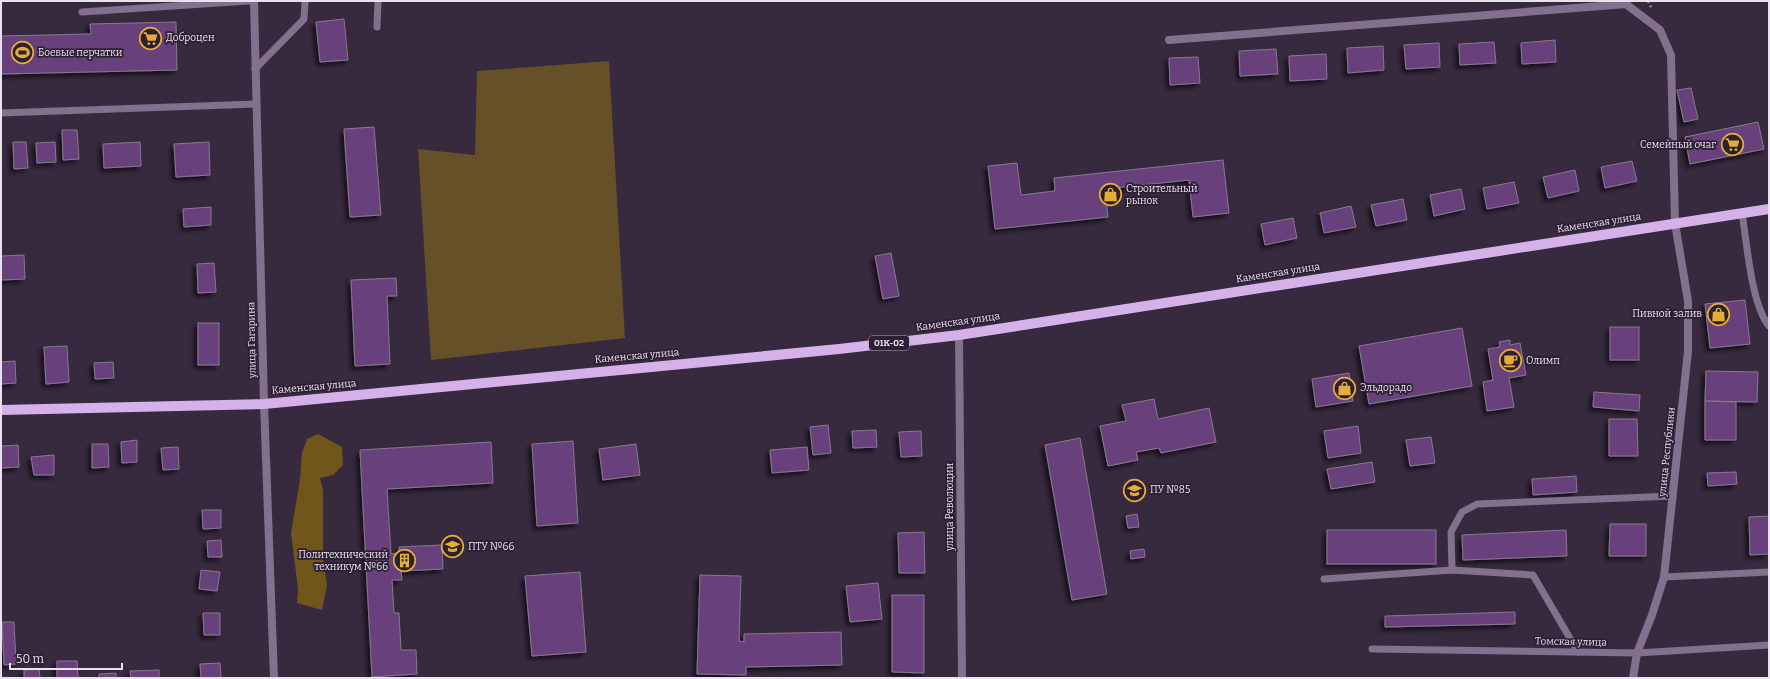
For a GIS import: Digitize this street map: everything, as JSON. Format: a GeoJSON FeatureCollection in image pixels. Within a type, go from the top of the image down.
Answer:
{"type":"FeatureCollection","features":[{"type":"Feature","properties":{"kind":"main road","name":"Каменская улица"},"geometry":{"type":"LineString","coordinates":[[1,410],[264,404],[839,349],[959,335],[1769,209]]}},
{"type":"Feature","properties":{"kind":"street","name":"улица Гагарина"},"geometry":{"type":"LineString","coordinates":[[254,1],[264,404],[274,678]]}},
{"type":"Feature","properties":{"kind":"street"},"geometry":{"type":"LineString","coordinates":[[1169,40],[1625,3]]}},
{"type":"Feature","properties":{"kind":"street","name":"улица Республики"},"geometry":{"type":"LineString","coordinates":[[1625,3],[1660,30],[1671,54],[1675,223],[1688,301],[1688,351],[1664,577],[1652,615],[1637,653],[1633,678]]}},
{"type":"Feature","properties":{"kind":"street","name":"улица Революции"},"geometry":{"type":"LineString","coordinates":[[959,335],[962,678]]}},
{"type":"Feature","properties":{"kind":"lane"},"geometry":{"type":"LineString","coordinates":[[82,12],[249,1]]}},
{"type":"Feature","properties":{"kind":"lane"},"geometry":{"type":"LineString","coordinates":[[255,69],[304,19],[305,1]]}},
{"type":"Feature","properties":{"kind":"lane"},"geometry":{"type":"LineString","coordinates":[[377,27],[378,1]]}},
{"type":"Feature","properties":{"kind":"lane"},"geometry":{"type":"LineString","coordinates":[[1,114],[256,104]]}},
{"type":"Feature","properties":{"kind":"lane"},"geometry":{"type":"LineString","coordinates":[[1742,213],[1757,300],[1765,321],[1769,326]]}},
{"type":"Feature","properties":{"kind":"lane"},"geometry":{"type":"LineString","coordinates":[[1452,570],[1451,532],[1462,512],[1478,504],[1673,496]]}},
{"type":"Feature","properties":{"kind":"lane"},"geometry":{"type":"LineString","coordinates":[[1324,579],[1452,570],[1533,575],[1578,652]]}},
{"type":"Feature","properties":{"kind":"lane"},"geometry":{"type":"LineString","coordinates":[[1664,577],[1769,572]]}},
{"type":"Feature","properties":{"kind":"lane","name":"Томская улица"},"geometry":{"type":"LineString","coordinates":[[1372,649],[1637,653],[1769,645]]}},
{"type":"Feature","properties":{"kind":"shaded area"},"geometry":{"type":"Polygon","coordinates":[[[609,61],[625,338],[431,360],[418,149],[475,155],[477,71],[609,61]]]}},
{"type":"Feature","properties":{"kind":"shaded area"},"geometry":{"type":"Polygon","coordinates":[[[318,434],[342,447],[343,465],[333,475],[320,478],[323,490],[323,559],[327,585],[322,610],[297,603],[298,589],[291,533],[300,480],[302,453],[307,439],[318,434]]]}},
{"type":"Feature","properties":{"kind":"building"},"geometry":{"type":"Polygon","coordinates":[[[344,19],[348,60],[320,62],[316,22],[344,19]]]}},
{"type":"Feature","properties":{"kind":"building"},"geometry":{"type":"Polygon","coordinates":[[[176,22],[177,70],[1,74],[1,36],[91,34],[90,24],[176,22]]]}},
{"type":"Feature","properties":{"kind":"building"},"geometry":{"type":"Polygon","coordinates":[[[1555,40],[1556,62],[1522,64],[1521,43],[1555,40]]]}},
{"type":"Feature","properties":{"kind":"building"},"geometry":{"type":"Polygon","coordinates":[[[1494,42],[1496,63],[1460,65],[1459,44],[1494,42]]]}},
{"type":"Feature","properties":{"kind":"building"},"geometry":{"type":"Polygon","coordinates":[[[1439,43],[1440,67],[1406,69],[1404,45],[1439,43]]]}},
{"type":"Feature","properties":{"kind":"building"},"geometry":{"type":"Polygon","coordinates":[[[1383,46],[1384,70],[1348,73],[1347,48],[1383,46]]]}},
{"type":"Feature","properties":{"kind":"building"},"geometry":{"type":"Polygon","coordinates":[[[1276,49],[1278,74],[1240,76],[1239,51],[1276,49]]]}},
{"type":"Feature","properties":{"kind":"building"},"geometry":{"type":"Polygon","coordinates":[[[1326,54],[1327,79],[1290,81],[1289,56],[1326,54]]]}},
{"type":"Feature","properties":{"kind":"building"},"geometry":{"type":"Polygon","coordinates":[[[1198,57],[1200,83],[1170,85],[1169,58],[1198,57]]]}},
{"type":"Feature","properties":{"kind":"building"},"geometry":{"type":"Polygon","coordinates":[[[1691,88],[1698,119],[1684,122],[1677,90],[1691,88]]]}},
{"type":"Feature","properties":{"kind":"building"},"geometry":{"type":"Polygon","coordinates":[[[1758,122],[1764,149],[1690,164],[1685,137],[1758,122]]]}},
{"type":"Feature","properties":{"kind":"building"},"geometry":{"type":"Polygon","coordinates":[[[374,127],[381,215],[350,217],[344,129],[374,127]]]}},
{"type":"Feature","properties":{"kind":"building"},"geometry":{"type":"Polygon","coordinates":[[[62,130],[77,130],[79,159],[63,160],[62,130]]]}},
{"type":"Feature","properties":{"kind":"building"},"geometry":{"type":"Polygon","coordinates":[[[13,142],[26,142],[28,168],[14,169],[13,142]]]}},
{"type":"Feature","properties":{"kind":"building"},"geometry":{"type":"Polygon","coordinates":[[[55,142],[56,162],[37,163],[36,143],[55,142]]]}},
{"type":"Feature","properties":{"kind":"building"},"geometry":{"type":"Polygon","coordinates":[[[140,142],[141,166],[104,168],[103,144],[140,142]]]}},
{"type":"Feature","properties":{"kind":"building"},"geometry":{"type":"Polygon","coordinates":[[[209,142],[210,175],[176,177],[174,144],[209,142]]]}},
{"type":"Feature","properties":{"kind":"building"},"geometry":{"type":"Polygon","coordinates":[[[1223,160],[1229,213],[1193,217],[1189,180],[1105,189],[1108,217],[995,229],[988,166],[1017,163],[1021,195],[1055,191],[1054,178],[1223,160]]]}},
{"type":"Feature","properties":{"kind":"building"},"geometry":{"type":"Polygon","coordinates":[[[1632,161],[1637,181],[1605,188],[1601,167],[1632,161]]]}},
{"type":"Feature","properties":{"kind":"building"},"geometry":{"type":"Polygon","coordinates":[[[1575,170],[1579,191],[1548,198],[1543,177],[1575,170]]]}},
{"type":"Feature","properties":{"kind":"building"},"geometry":{"type":"Polygon","coordinates":[[[1514,182],[1519,203],[1487,209],[1483,188],[1514,182]]]}},
{"type":"Feature","properties":{"kind":"building"},"geometry":{"type":"Polygon","coordinates":[[[1461,189],[1465,209],[1434,216],[1430,195],[1461,189]]]}},
{"type":"Feature","properties":{"kind":"building"},"geometry":{"type":"Polygon","coordinates":[[[1403,199],[1407,220],[1376,226],[1371,205],[1403,199]]]}},
{"type":"Feature","properties":{"kind":"building"},"geometry":{"type":"Polygon","coordinates":[[[1351,206],[1356,227],[1324,233],[1320,213],[1351,206]]]}},
{"type":"Feature","properties":{"kind":"building"},"geometry":{"type":"Polygon","coordinates":[[[211,207],[211,225],[184,227],[183,209],[211,207]]]}},
{"type":"Feature","properties":{"kind":"building"},"geometry":{"type":"Polygon","coordinates":[[[1293,218],[1297,238],[1265,245],[1261,224],[1293,218]]]}},
{"type":"Feature","properties":{"kind":"building"},"geometry":{"type":"Polygon","coordinates":[[[891,253],[899,296],[883,299],[875,256],[891,253]]]}},
{"type":"Feature","properties":{"kind":"building"},"geometry":{"type":"Polygon","coordinates":[[[24,255],[25,279],[1,280],[1,256],[24,255]]]}},
{"type":"Feature","properties":{"kind":"building"},"geometry":{"type":"Polygon","coordinates":[[[214,263],[216,292],[198,293],[197,264],[214,263]]]}},
{"type":"Feature","properties":{"kind":"building"},"geometry":{"type":"Polygon","coordinates":[[[396,278],[397,296],[387,296],[390,364],[355,366],[351,280],[396,278]]]}},
{"type":"Feature","properties":{"kind":"building"},"geometry":{"type":"Polygon","coordinates":[[[1745,300],[1750,344],[1710,348],[1705,304],[1745,300]]]}},
{"type":"Feature","properties":{"kind":"building"},"geometry":{"type":"Polygon","coordinates":[[[198,323],[219,323],[219,365],[198,365],[198,323]]]}},
{"type":"Feature","properties":{"kind":"building"},"geometry":{"type":"Polygon","coordinates":[[[1610,327],[1639,327],[1639,360],[1610,360],[1610,327]]]}},
{"type":"Feature","properties":{"kind":"building"},"geometry":{"type":"Polygon","coordinates":[[[1462,328],[1472,386],[1369,404],[1359,346],[1462,328]]]}},
{"type":"Feature","properties":{"kind":"building"},"geometry":{"type":"Polygon","coordinates":[[[1510,340],[1510,345],[1520,343],[1526,375],[1509,378],[1514,407],[1487,411],[1483,382],[1493,380],[1488,349],[1500,347],[1499,342],[1510,340]]]}},
{"type":"Feature","properties":{"kind":"building"},"geometry":{"type":"Polygon","coordinates":[[[67,346],[69,382],[46,384],[44,347],[67,346]]]}},
{"type":"Feature","properties":{"kind":"building"},"geometry":{"type":"Polygon","coordinates":[[[15,361],[16,383],[1,384],[1,362],[15,361]]]}},
{"type":"Feature","properties":{"kind":"building"},"geometry":{"type":"Polygon","coordinates":[[[113,362],[114,378],[95,379],[94,363],[113,362]]]}},
{"type":"Feature","properties":{"kind":"building"},"geometry":{"type":"Polygon","coordinates":[[[1706,371],[1758,372],[1757,402],[1705,401],[1706,371]]]}},
{"type":"Feature","properties":{"kind":"building"},"geometry":{"type":"Polygon","coordinates":[[[1349,373],[1353,401],[1316,407],[1312,379],[1349,373]]]}},
{"type":"Feature","properties":{"kind":"building"},"geometry":{"type":"Polygon","coordinates":[[[1594,392],[1640,395],[1639,411],[1593,407],[1594,392]]]}},
{"type":"Feature","properties":{"kind":"building"},"geometry":{"type":"Polygon","coordinates":[[[1154,399],[1158,419],[1209,408],[1216,442],[1161,453],[1159,448],[1136,452],[1138,460],[1108,466],[1100,426],[1126,421],[1122,405],[1154,399]]]}},
{"type":"Feature","properties":{"kind":"building"},"geometry":{"type":"Polygon","coordinates":[[[1705,401],[1736,402],[1736,440],[1705,440],[1705,401]]]}},
{"type":"Feature","properties":{"kind":"building"},"geometry":{"type":"Polygon","coordinates":[[[1609,419],[1637,419],[1638,456],[1609,456],[1609,419]]]}},
{"type":"Feature","properties":{"kind":"building"},"geometry":{"type":"Polygon","coordinates":[[[828,425],[831,453],[813,455],[810,427],[828,425]]]}},
{"type":"Feature","properties":{"kind":"building"},"geometry":{"type":"Polygon","coordinates":[[[1358,426],[1361,453],[1328,458],[1324,431],[1358,426]]]}},
{"type":"Feature","properties":{"kind":"building"},"geometry":{"type":"Polygon","coordinates":[[[876,430],[877,447],[853,448],[852,431],[876,430]]]}},
{"type":"Feature","properties":{"kind":"building"},"geometry":{"type":"Polygon","coordinates":[[[921,431],[922,456],[901,457],[899,432],[921,431]]]}},
{"type":"Feature","properties":{"kind":"building"},"geometry":{"type":"Polygon","coordinates":[[[1431,437],[1435,463],[1410,466],[1406,440],[1431,437]]]}},
{"type":"Feature","properties":{"kind":"building"},"geometry":{"type":"Polygon","coordinates":[[[1080,438],[1107,594],[1072,600],[1045,445],[1080,438]]]}},
{"type":"Feature","properties":{"kind":"building"},"geometry":{"type":"Polygon","coordinates":[[[137,440],[137,462],[122,463],[121,442],[137,440]]]}},
{"type":"Feature","properties":{"kind":"building"},"geometry":{"type":"Polygon","coordinates":[[[573,441],[578,523],[537,526],[532,444],[573,441]]]}},
{"type":"Feature","properties":{"kind":"building","name":"Политехнический техникум №66"},"geometry":{"type":"Polygon","coordinates":[[[491,442],[493,483],[387,489],[391,554],[399,553],[399,547],[442,545],[443,569],[401,571],[402,580],[392,580],[394,613],[399,613],[401,650],[416,650],[417,674],[372,677],[360,450],[491,442]]]}},
{"type":"Feature","properties":{"kind":"building"},"geometry":{"type":"Polygon","coordinates":[[[92,444],[108,444],[109,467],[92,468],[92,444]]]}},
{"type":"Feature","properties":{"kind":"building"},"geometry":{"type":"Polygon","coordinates":[[[636,444],[640,475],[603,480],[599,449],[636,444]]]}},
{"type":"Feature","properties":{"kind":"building"},"geometry":{"type":"Polygon","coordinates":[[[18,445],[19,467],[1,468],[1,446],[18,445]]]}},
{"type":"Feature","properties":{"kind":"building"},"geometry":{"type":"Polygon","coordinates":[[[178,447],[179,469],[163,470],[161,448],[178,447]]]}},
{"type":"Feature","properties":{"kind":"building"},"geometry":{"type":"Polygon","coordinates":[[[807,447],[809,470],[772,473],[770,450],[807,447]]]}},
{"type":"Feature","properties":{"kind":"building"},"geometry":{"type":"Polygon","coordinates":[[[54,455],[54,475],[34,475],[31,457],[54,455]]]}},
{"type":"Feature","properties":{"kind":"building"},"geometry":{"type":"Polygon","coordinates":[[[1372,462],[1375,482],[1331,489],[1327,469],[1372,462]]]}},
{"type":"Feature","properties":{"kind":"building"},"geometry":{"type":"Polygon","coordinates":[[[1736,472],[1737,484],[1708,486],[1707,473],[1736,472]]]}},
{"type":"Feature","properties":{"kind":"building"},"geometry":{"type":"Polygon","coordinates":[[[1576,476],[1577,492],[1533,495],[1532,479],[1576,476]]]}},
{"type":"Feature","properties":{"kind":"building"},"geometry":{"type":"Polygon","coordinates":[[[202,510],[221,510],[221,528],[203,529],[202,510]]]}},
{"type":"Feature","properties":{"kind":"building"},"geometry":{"type":"Polygon","coordinates":[[[1137,514],[1139,527],[1128,528],[1126,516],[1137,514]]]}},
{"type":"Feature","properties":{"kind":"building"},"geometry":{"type":"Polygon","coordinates":[[[1769,516],[1769,554],[1750,555],[1749,517],[1769,516]]]}},
{"type":"Feature","properties":{"kind":"building"},"geometry":{"type":"Polygon","coordinates":[[[1610,524],[1646,524],[1646,556],[1609,556],[1610,524]]]}},
{"type":"Feature","properties":{"kind":"building"},"geometry":{"type":"Polygon","coordinates":[[[1327,530],[1436,530],[1436,564],[1327,564],[1327,530]]]}},
{"type":"Feature","properties":{"kind":"building"},"geometry":{"type":"Polygon","coordinates":[[[1566,530],[1567,556],[1463,560],[1462,535],[1566,530]]]}},
{"type":"Feature","properties":{"kind":"building"},"geometry":{"type":"Polygon","coordinates":[[[924,532],[925,573],[899,573],[898,533],[924,532]]]}},
{"type":"Feature","properties":{"kind":"building"},"geometry":{"type":"Polygon","coordinates":[[[221,540],[222,557],[208,557],[207,541],[221,540]]]}},
{"type":"Feature","properties":{"kind":"building"},"geometry":{"type":"Polygon","coordinates":[[[1144,549],[1145,557],[1131,559],[1130,551],[1144,549]]]}},
{"type":"Feature","properties":{"kind":"building"},"geometry":{"type":"Polygon","coordinates":[[[201,570],[220,572],[217,591],[199,589],[201,570]]]}},
{"type":"Feature","properties":{"kind":"building"},"geometry":{"type":"Polygon","coordinates":[[[580,572],[586,652],[532,656],[525,576],[580,572]]]}},
{"type":"Feature","properties":{"kind":"building"},"geometry":{"type":"Polygon","coordinates":[[[700,575],[741,576],[739,641],[744,642],[744,634],[841,632],[842,665],[746,667],[746,675],[697,674],[700,575]]]}},
{"type":"Feature","properties":{"kind":"building"},"geometry":{"type":"Polygon","coordinates":[[[878,583],[882,619],[850,622],[846,586],[878,583]]]}},
{"type":"Feature","properties":{"kind":"building"},"geometry":{"type":"Polygon","coordinates":[[[892,595],[924,595],[924,673],[892,672],[892,595]]]}},
{"type":"Feature","properties":{"kind":"building"},"geometry":{"type":"Polygon","coordinates":[[[1515,612],[1515,624],[1385,627],[1385,616],[1515,612]]]}},
{"type":"Feature","properties":{"kind":"building"},"geometry":{"type":"Polygon","coordinates":[[[203,613],[220,613],[220,635],[204,635],[203,613]]]}},
{"type":"Feature","properties":{"kind":"building"},"geometry":{"type":"Polygon","coordinates":[[[2,622],[14,622],[16,664],[4,665],[2,622]]]}},
{"type":"Feature","properties":{"kind":"building"},"geometry":{"type":"Polygon","coordinates":[[[57,661],[77,661],[78,678],[57,678],[57,661]]]}},
{"type":"Feature","properties":{"kind":"building"},"geometry":{"type":"Polygon","coordinates":[[[220,663],[221,678],[201,678],[200,664],[220,663]]]}},
{"type":"Feature","properties":{"kind":"building"},"geometry":{"type":"Polygon","coordinates":[[[39,669],[40,678],[24,678],[24,670],[39,669]]]}},
{"type":"Feature","properties":{"kind":"building"},"geometry":{"type":"Polygon","coordinates":[[[159,670],[159,678],[131,678],[130,671],[159,670]]]}},
{"type":"Feature","properties":{"kind":"building"},"geometry":{"type":"Polygon","coordinates":[[[116,673],[116,678],[99,678],[99,674],[116,673]]]}},
{"type":"Feature","properties":{"kind":"place","name":"Доброцен"},"geometry":{"type":"Point","coordinates":[151,38]}},
{"type":"Feature","properties":{"kind":"place","name":"Боевые перчатки"},"geometry":{"type":"Point","coordinates":[23,53]}},
{"type":"Feature","properties":{"kind":"place","name":"Семейный очаг"},"geometry":{"type":"Point","coordinates":[1732,145]}},
{"type":"Feature","properties":{"kind":"place","name":"Строительный рынок"},"geometry":{"type":"Point","coordinates":[1110,195]}},
{"type":"Feature","properties":{"kind":"place","name":"Пивной залив"},"geometry":{"type":"Point","coordinates":[1718,314]}},
{"type":"Feature","properties":{"kind":"place","name":"Олимп"},"geometry":{"type":"Point","coordinates":[1511,361]}},
{"type":"Feature","properties":{"kind":"place","name":"Эльдорадо"},"geometry":{"type":"Point","coordinates":[1344,388]}},
{"type":"Feature","properties":{"kind":"place","name":"ПУ №85"},"geometry":{"type":"Point","coordinates":[1134,490]}},
{"type":"Feature","properties":{"kind":"place","name":"ПТУ №66"},"geometry":{"type":"Point","coordinates":[452,547]}},
{"type":"Feature","properties":{"kind":"place","name":"Политехнический техникум №66"},"geometry":{"type":"Point","coordinates":[404,561]}}]}
